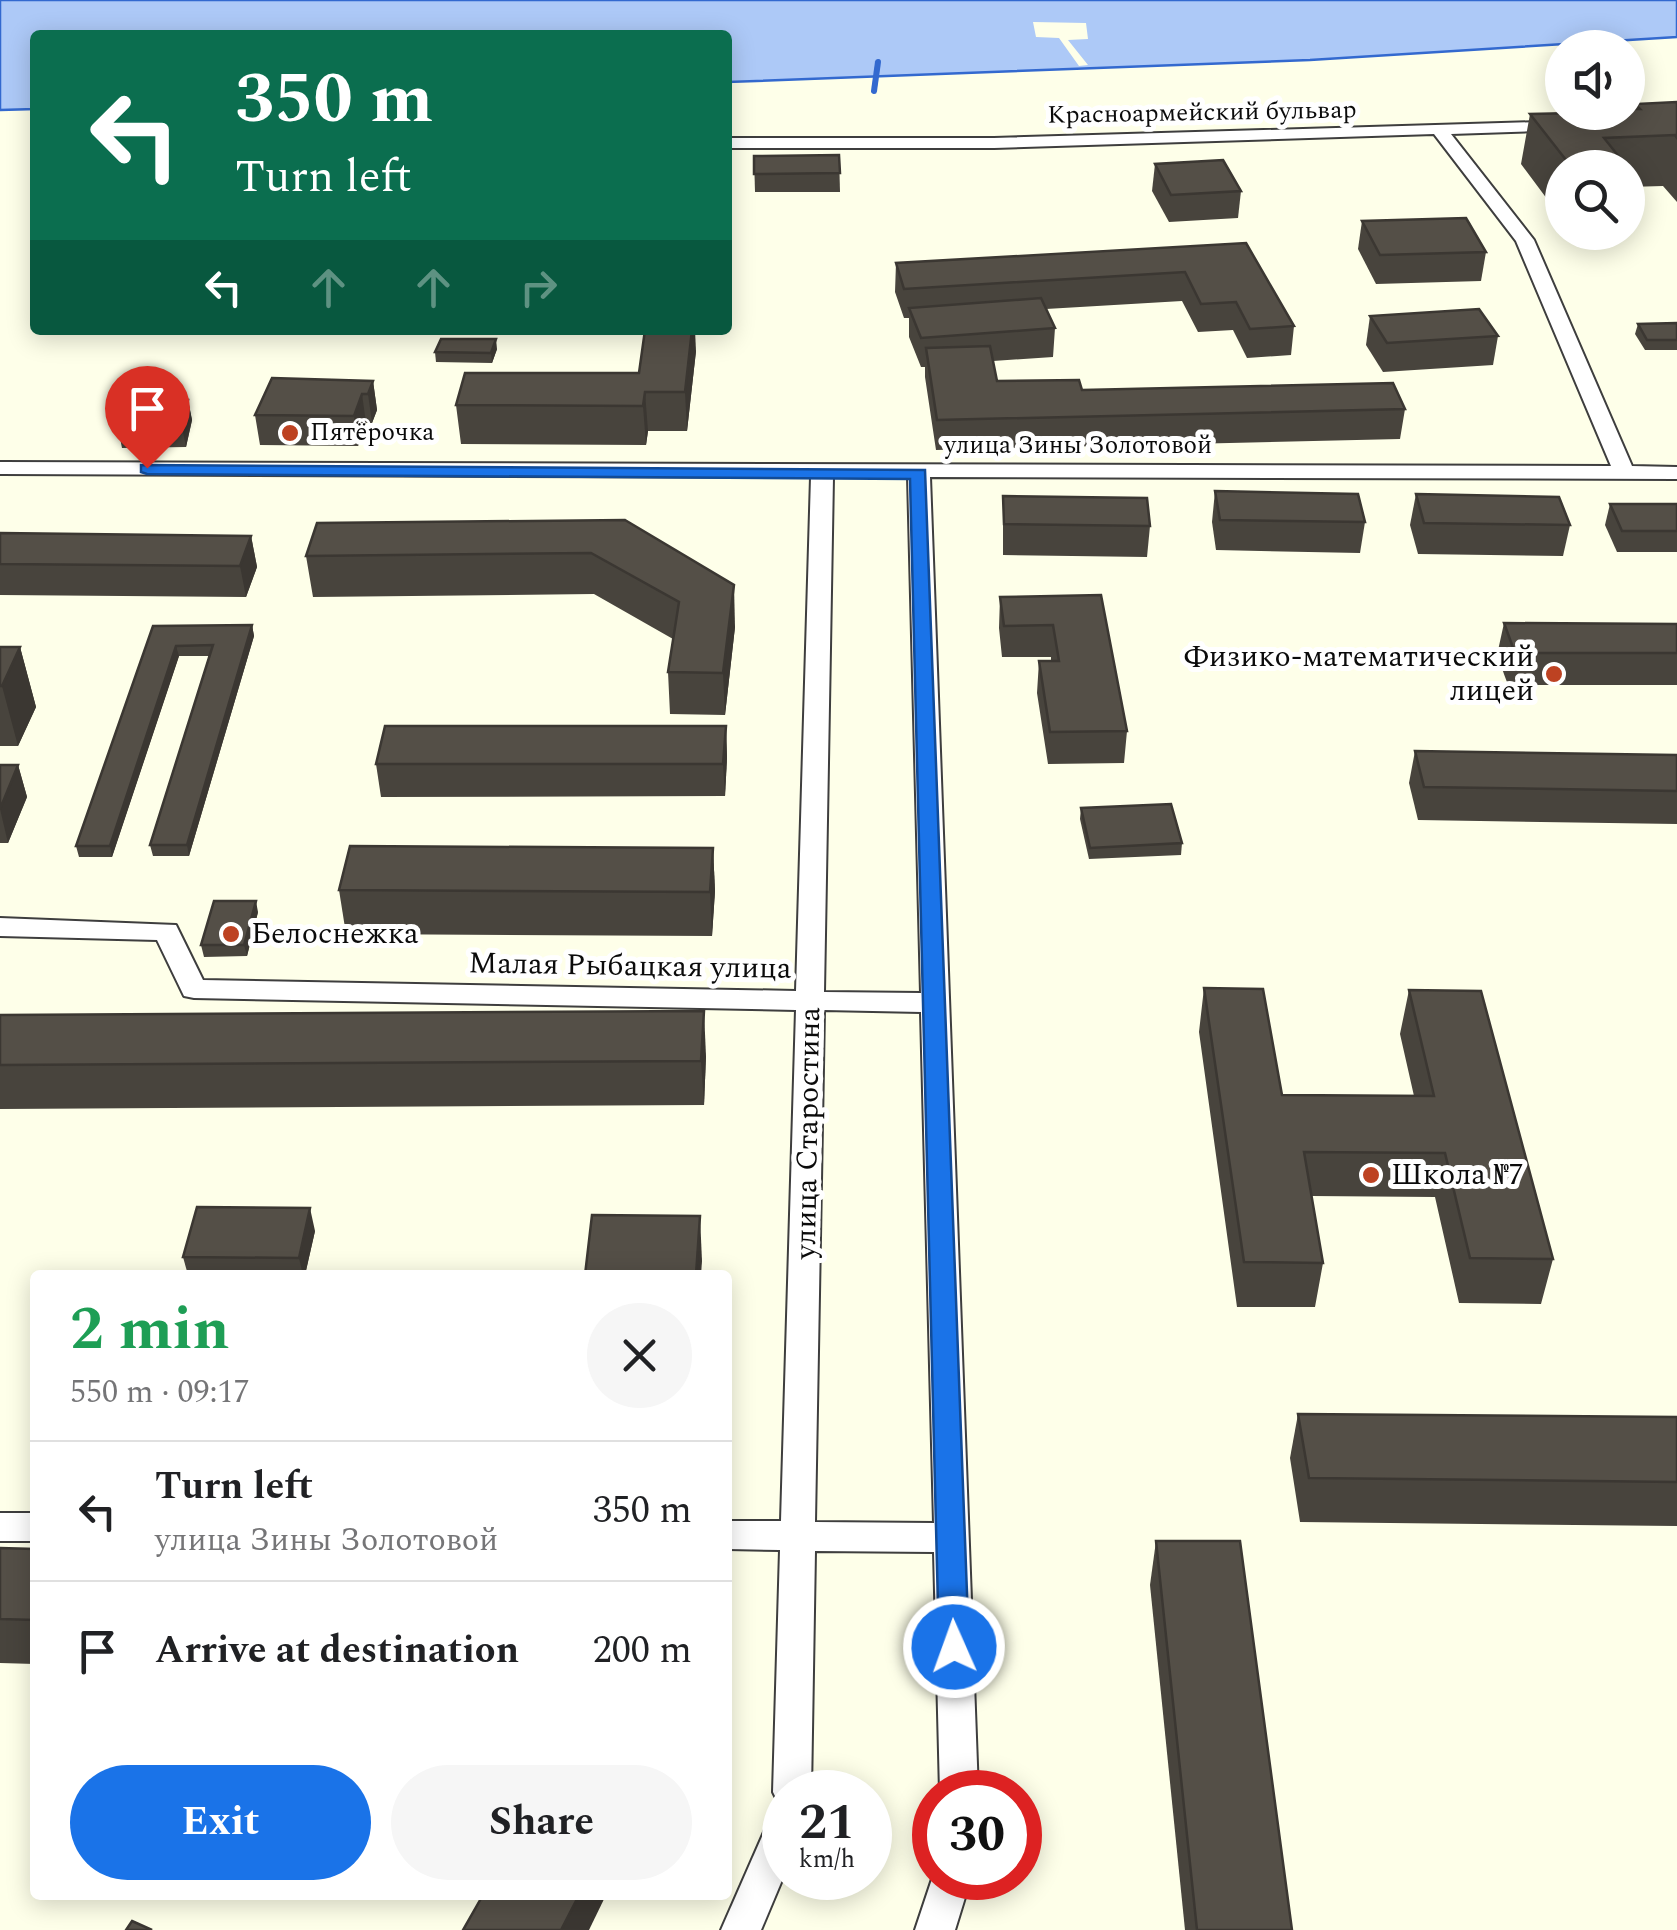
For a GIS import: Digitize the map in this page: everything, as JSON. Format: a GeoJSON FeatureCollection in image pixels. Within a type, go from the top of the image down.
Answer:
{"type":"FeatureCollection","features":[{"type":"Feature","properties":{"kind":"street","name":"Красноармейский бульвар"},"geometry":{"type":"LineString","coordinates":[[732,143],[994,143],[1545,127]]}},
{"type":"Feature","properties":{"kind":"street"},"geometry":{"type":"LineString","coordinates":[[1441,132],[1525,240],[1625,474]]}},
{"type":"Feature","properties":{"kind":"street","name":"улица Зины Золотовой"},"geometry":{"type":"LineString","coordinates":[[0,468],[1677,474]]}},
{"type":"Feature","properties":{"kind":"street","name":"улица Старостина"},"geometry":{"type":"LineString","coordinates":[[793,1770],[822,472]]}},
{"type":"Feature","properties":{"kind":"street"},"geometry":{"type":"LineString","coordinates":[[919,474],[957,1770]]}},
{"type":"Feature","properties":{"kind":"street","name":"Малая Рыбацкая улица"},"geometry":{"type":"LineString","coordinates":[[0,927],[166,931],[194,989],[935,1004]]}},
{"type":"Feature","properties":{"kind":"street"},"geometry":{"type":"LineString","coordinates":[[0,1527],[30,1527]]}},
{"type":"Feature","properties":{"kind":"street"},"geometry":{"type":"LineString","coordinates":[[732,1535],[951,1538]]}},
{"type":"Feature","properties":{"kind":"street"},"geometry":{"type":"LineString","coordinates":[[741,1930],[762,1881]]}},
{"type":"Feature","properties":{"kind":"street"},"geometry":{"type":"LineString","coordinates":[[935,1930],[944,1900]]}},
{"type":"Feature","properties":{"kind":"water"},"geometry":{"type":"Polygon","coordinates":[[[0,0],[1677,0],[1677,37],[1645,39],[1645,30],[1545,30],[1545,45],[1310,60],[732,82],[732,30],[30,30],[30,109],[0,110],[0,0]]]}},
{"type":"Feature","properties":{"kind":"pier"},"geometry":{"type":"Polygon","coordinates":[[[1033,22],[1086,23],[1088,39],[1068,40],[1088,65],[1079,66],[1059,38],[1036,37],[1033,22]]]}},
{"type":"Feature","properties":{"kind":"building"},"geometry":{"type":"Polygon","coordinates":[[[1677,102],[1677,138],[1604,138],[1614,150],[1558,150],[1530,114],[1545,114],[1545,130],[1645,130],[1645,104],[1677,102]]]}},
{"type":"Feature","properties":{"kind":"building"},"geometry":{"type":"Polygon","coordinates":[[[839,155],[840,173],[754,174],[754,156],[839,155]]]}},
{"type":"Feature","properties":{"kind":"building"},"geometry":{"type":"Polygon","coordinates":[[[1223,160],[1241,191],[1171,195],[1155,164],[1223,160]]]}},
{"type":"Feature","properties":{"kind":"building"},"geometry":{"type":"Polygon","coordinates":[[[1466,218],[1486,252],[1380,255],[1362,221],[1466,218]]]}},
{"type":"Feature","properties":{"kind":"building"},"geometry":{"type":"Polygon","coordinates":[[[1246,243],[1294,326],[1250,329],[1236,302],[1201,304],[1185,272],[904,289],[896,263],[1246,243]]]}},
{"type":"Feature","properties":{"kind":"building"},"geometry":{"type":"Polygon","coordinates":[[[1041,298],[1055,328],[921,338],[909,308],[1041,298]]]}},
{"type":"Feature","properties":{"kind":"building"},"geometry":{"type":"Polygon","coordinates":[[[1479,309],[1498,336],[1387,343],[1370,316],[1479,309]]]}},
{"type":"Feature","properties":{"kind":"building"},"geometry":{"type":"Polygon","coordinates":[[[1677,323],[1677,340],[1647,340],[1638,324],[1677,323]]]}},
{"type":"Feature","properties":{"kind":"building"},"geometry":{"type":"Polygon","coordinates":[[[644,335],[691,335],[685,392],[645,392],[643,406],[456,405],[465,373],[639,373],[644,335]]]}},
{"type":"Feature","properties":{"kind":"building"},"geometry":{"type":"Polygon","coordinates":[[[441,339],[496,339],[491,353],[435,352],[441,339]]]}},
{"type":"Feature","properties":{"kind":"building"},"geometry":{"type":"Polygon","coordinates":[[[990,346],[997,381],[1079,380],[1082,390],[1393,383],[1405,409],[937,420],[926,348],[990,346]]]}},
{"type":"Feature","properties":{"kind":"building"},"geometry":{"type":"Polygon","coordinates":[[[272,378],[373,381],[368,394],[362,394],[354,416],[255,415],[272,378]]]}},
{"type":"Feature","properties":{"kind":"building"},"geometry":{"type":"Polygon","coordinates":[[[188,400],[182,427],[118,428],[127,401],[188,400]]]}},
{"type":"Feature","properties":{"kind":"building"},"geometry":{"type":"Polygon","coordinates":[[[1215,491],[1358,494],[1365,522],[1220,520],[1215,491]]]}},
{"type":"Feature","properties":{"kind":"building"},"geometry":{"type":"Polygon","coordinates":[[[1416,494],[1559,497],[1570,525],[1424,523],[1416,494]]]}},
{"type":"Feature","properties":{"kind":"building"},"geometry":{"type":"Polygon","coordinates":[[[1003,496],[1147,498],[1150,526],[1004,524],[1003,496]]]}},
{"type":"Feature","properties":{"kind":"building"},"geometry":{"type":"Polygon","coordinates":[[[1610,504],[1677,504],[1677,531],[1622,531],[1610,504]]]}},
{"type":"Feature","properties":{"kind":"building"},"geometry":{"type":"Polygon","coordinates":[[[625,520],[734,585],[723,673],[668,672],[679,602],[591,553],[306,556],[317,523],[625,520]]]}},
{"type":"Feature","properties":{"kind":"building"},"geometry":{"type":"Polygon","coordinates":[[[0,533],[251,536],[240,566],[0,564],[0,533]]]}},
{"type":"Feature","properties":{"kind":"building"},"geometry":{"type":"Polygon","coordinates":[[[1101,595],[1127,731],[1050,732],[1039,661],[1059,661],[1053,625],[1004,626],[1000,597],[1101,595]]]}},
{"type":"Feature","properties":{"kind":"building"},"geometry":{"type":"Polygon","coordinates":[[[1504,623],[1677,624],[1677,653],[1515,653],[1504,623]]]}},
{"type":"Feature","properties":{"kind":"building"},"geometry":{"type":"Polygon","coordinates":[[[252,625],[187,845],[150,845],[213,645],[176,646],[110,846],[76,846],[153,626],[252,625]]]}},
{"type":"Feature","properties":{"kind":"building"},"geometry":{"type":"Polygon","coordinates":[[[0,647],[20,647],[2,686],[0,686],[0,647]]]}},
{"type":"Feature","properties":{"kind":"building"},"geometry":{"type":"Polygon","coordinates":[[[385,726],[726,726],[723,764],[376,764],[385,726]]]}},
{"type":"Feature","properties":{"kind":"building"},"geometry":{"type":"Polygon","coordinates":[[[1415,751],[1677,755],[1677,791],[1424,787],[1415,751]]]}},
{"type":"Feature","properties":{"kind":"building"},"geometry":{"type":"Polygon","coordinates":[[[0,765],[18,765],[0,809],[0,765]]]}},
{"type":"Feature","properties":{"kind":"building"},"geometry":{"type":"Polygon","coordinates":[[[1171,804],[1182,843],[1090,848],[1081,808],[1171,804]]]}},
{"type":"Feature","properties":{"kind":"building"},"geometry":{"type":"Polygon","coordinates":[[[350,846],[713,848],[710,892],[339,890],[350,846]]]}},
{"type":"Feature","properties":{"kind":"building","name":"Белоснежка"},"geometry":{"type":"Polygon","coordinates":[[[214,901],[256,901],[244,945],[201,945],[214,901]]]}},
{"type":"Feature","properties":{"kind":"building"},"geometry":{"type":"Polygon","coordinates":[[[1204,988],[1263,989],[1282,1095],[1434,1096],[1409,990],[1481,991],[1553,1259],[1470,1258],[1445,1153],[1304,1152],[1323,1263],[1244,1262],[1204,988]]]}},
{"type":"Feature","properties":{"kind":"building"},"geometry":{"type":"Polygon","coordinates":[[[704,1011],[701,1061],[0,1065],[0,1015],[704,1011]]]}},
{"type":"Feature","properties":{"kind":"building"},"geometry":{"type":"Polygon","coordinates":[[[197,1207],[310,1208],[299,1258],[183,1257],[197,1207]]]}},
{"type":"Feature","properties":{"kind":"building"},"geometry":{"type":"Polygon","coordinates":[[[592,1215],[700,1216],[696,1270],[586,1270],[592,1215]]]}},
{"type":"Feature","properties":{"kind":"building"},"geometry":{"type":"Polygon","coordinates":[[[1298,1414],[1677,1417],[1677,1482],[1309,1478],[1298,1414]]]}},
{"type":"Feature","properties":{"kind":"building"},"geometry":{"type":"Polygon","coordinates":[[[1156,1541],[1240,1541],[1292,1930],[1197,1930],[1156,1541]]]}},
{"type":"Feature","properties":{"kind":"building"},"geometry":{"type":"Polygon","coordinates":[[[0,1548],[30,1549],[30,1620],[0,1619],[0,1548]]]}},
{"type":"Feature","properties":{"kind":"building"},"geometry":{"type":"Polygon","coordinates":[[[480,1900],[576,1900],[561,1930],[463,1930],[480,1900]]]}},
{"type":"Feature","properties":{"kind":"building"},"geometry":{"type":"Polygon","coordinates":[[[132,1921],[152,1930],[126,1930],[132,1921]]]}},
{"type":"Feature","properties":{"kind":"waterway"},"geometry":{"type":"LineString","coordinates":[[874,91],[878,62]]}},
{"type":"Feature","properties":{"kind":"place","name":"Пятёрочка"},"geometry":{"type":"Point","coordinates":[290,433]}},
{"type":"Feature","properties":{"kind":"place","name":"Физико-математический лицей"},"geometry":{"type":"Point","coordinates":[1554,674]}},
{"type":"Feature","properties":{"kind":"place","name":"Белоснежка"},"geometry":{"type":"Point","coordinates":[231,934]}},
{"type":"Feature","properties":{"kind":"place","name":"Школа №7"},"geometry":{"type":"Point","coordinates":[1371,1175]}},
{"type":"Feature","properties":{"kind":"route"},"geometry":{"type":"LineString","coordinates":[[147,468],[919,474],[954,1647]]}}]}
